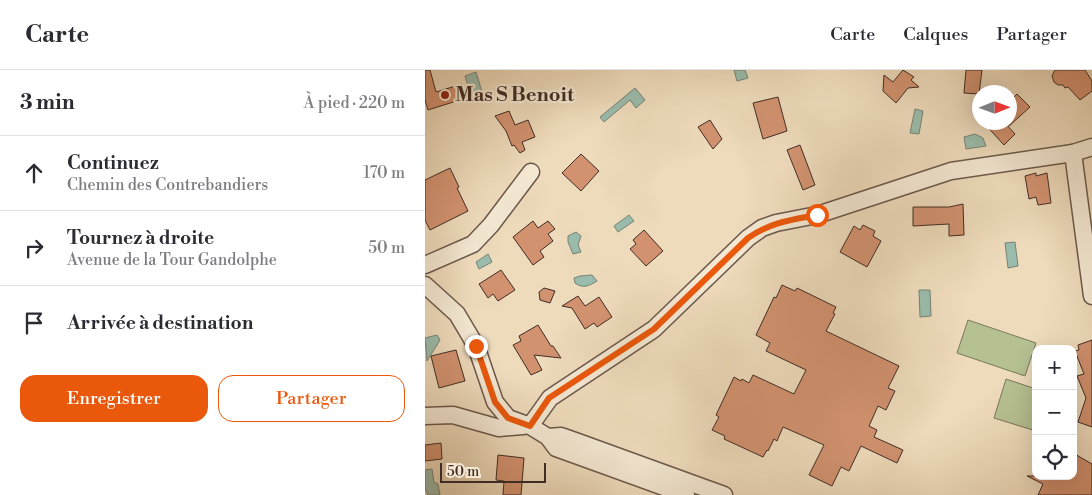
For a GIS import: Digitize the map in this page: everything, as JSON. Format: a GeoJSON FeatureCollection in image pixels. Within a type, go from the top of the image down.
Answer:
{"type":"FeatureCollection","features":[{"type":"Feature","properties":{"kind":"street"},"geometry":{"type":"LineString","coordinates":[[530,426],[549,398],[654,329],[748,238],[761,228],[817,215],[951,171],[1073,153],[1092,147]]}},
{"type":"Feature","properties":{"kind":"street"},"geometry":{"type":"LineString","coordinates":[[1073,153],[1092,296]]}},
{"type":"Feature","properties":{"kind":"street"},"geometry":{"type":"LineString","coordinates":[[425,265],[473,244],[491,225],[531,172]]}},
{"type":"Feature","properties":{"kind":"street"},"geometry":{"type":"LineString","coordinates":[[425,285],[457,314],[476,346],[495,402],[508,418],[530,426],[548,437],[556,448],[686,495]]}},
{"type":"Feature","properties":{"kind":"street"},"geometry":{"type":"LineString","coordinates":[[425,416],[453,415],[499,428],[530,426]]}},
{"type":"Feature","properties":{"kind":"street"},"geometry":{"type":"LineString","coordinates":[[548,437],[561,436],[725,495]]}},
{"type":"Feature","properties":{"kind":"shaded area"},"geometry":{"type":"Polygon","coordinates":[[[734,70],[745,70],[748,78],[737,81],[734,70]]]}},
{"type":"Feature","properties":{"kind":"shaded area"},"geometry":{"type":"Polygon","coordinates":[[[476,72],[483,95],[472,98],[465,76],[476,72]]]}},
{"type":"Feature","properties":{"kind":"shaded area"},"geometry":{"type":"Polygon","coordinates":[[[635,88],[645,100],[636,108],[630,100],[604,122],[600,117],[635,88]]]}},
{"type":"Feature","properties":{"kind":"shaded area"},"geometry":{"type":"Polygon","coordinates":[[[915,109],[923,111],[919,134],[910,133],[915,109]]]}},
{"type":"Feature","properties":{"kind":"shaded area"},"geometry":{"type":"Polygon","coordinates":[[[975,134],[983,138],[986,146],[966,149],[964,137],[975,134]]]}},
{"type":"Feature","properties":{"kind":"shaded area"},"geometry":{"type":"Polygon","coordinates":[[[629,215],[634,221],[618,232],[614,226],[629,215]]]}},
{"type":"Feature","properties":{"kind":"shaded area"},"geometry":{"type":"Polygon","coordinates":[[[576,232],[581,236],[578,245],[581,252],[573,254],[568,242],[568,236],[576,232]]]}},
{"type":"Feature","properties":{"kind":"shaded area"},"geometry":{"type":"Polygon","coordinates":[[[1015,242],[1018,266],[1008,268],[1005,243],[1015,242]]]}},
{"type":"Feature","properties":{"kind":"shaded area"},"geometry":{"type":"Polygon","coordinates":[[[488,254],[492,262],[479,269],[476,262],[488,254]]]}},
{"type":"Feature","properties":{"kind":"shaded area"},"geometry":{"type":"Polygon","coordinates":[[[592,275],[597,281],[586,286],[575,283],[574,278],[592,275]]]}},
{"type":"Feature","properties":{"kind":"shaded area"},"geometry":{"type":"Polygon","coordinates":[[[919,290],[930,290],[931,316],[920,317],[919,290]]]}},
{"type":"Feature","properties":{"kind":"shaded area"},"geometry":{"type":"Polygon","coordinates":[[[968,320],[1036,343],[1032,345],[1032,355],[1025,376],[957,353],[968,320]]]}},
{"type":"Feature","properties":{"kind":"shaded area"},"geometry":{"type":"Polygon","coordinates":[[[437,335],[440,340],[427,361],[425,338],[437,335]]]}},
{"type":"Feature","properties":{"kind":"shaded area"},"geometry":{"type":"Polygon","coordinates":[[[1006,379],[1032,388],[1032,430],[994,418],[1006,379]]]}},
{"type":"Feature","properties":{"kind":"shaded area"},"geometry":{"type":"Polygon","coordinates":[[[432,469],[434,482],[438,484],[440,495],[428,495],[425,488],[425,470],[432,469]]]}},
{"type":"Feature","properties":{"kind":"building","name":"Mas S Benoit"},"geometry":{"type":"Polygon","coordinates":[[[425,70],[430,70],[436,92],[462,84],[466,98],[428,110],[425,100],[425,70]]]}},
{"type":"Feature","properties":{"kind":"building"},"geometry":{"type":"Polygon","coordinates":[[[903,70],[914,77],[911,80],[919,87],[908,88],[896,103],[883,91],[884,75],[893,82],[903,70]]]}},
{"type":"Feature","properties":{"kind":"building"},"geometry":{"type":"Polygon","coordinates":[[[966,70],[982,70],[980,85],[972,85],[972,94],[964,93],[966,70]]]}},
{"type":"Feature","properties":{"kind":"building"},"geometry":{"type":"Polygon","coordinates":[[[1055,70],[1085,70],[1092,81],[1092,91],[1080,100],[1068,87],[1065,88],[1063,85],[1058,85],[1054,82],[1052,76],[1055,70]]]}},
{"type":"Feature","properties":{"kind":"building"},"geometry":{"type":"Polygon","coordinates":[[[1017,94],[1030,107],[1017,119],[1017,94]]]}},
{"type":"Feature","properties":{"kind":"building"},"geometry":{"type":"Polygon","coordinates":[[[778,97],[787,131],[763,139],[753,103],[778,97]]]}},
{"type":"Feature","properties":{"kind":"building"},"geometry":{"type":"Polygon","coordinates":[[[509,111],[515,125],[528,120],[535,137],[522,142],[525,150],[520,153],[514,145],[512,146],[506,131],[495,116],[509,111]]]}},
{"type":"Feature","properties":{"kind":"building"},"geometry":{"type":"Polygon","coordinates":[[[710,120],[722,139],[713,149],[698,127],[710,120]]]}},
{"type":"Feature","properties":{"kind":"building"},"geometry":{"type":"Polygon","coordinates":[[[990,130],[1011,130],[1015,134],[1004,145],[990,130]]]}},
{"type":"Feature","properties":{"kind":"building"},"geometry":{"type":"Polygon","coordinates":[[[800,145],[815,185],[803,190],[787,150],[800,145]]]}},
{"type":"Feature","properties":{"kind":"building"},"geometry":{"type":"Polygon","coordinates":[[[581,154],[599,171],[581,191],[562,173],[581,154]]]}},
{"type":"Feature","properties":{"kind":"building"},"geometry":{"type":"Polygon","coordinates":[[[450,168],[468,211],[430,230],[425,220],[425,180],[450,168]]]}},
{"type":"Feature","properties":{"kind":"building"},"geometry":{"type":"Polygon","coordinates":[[[1036,173],[1036,176],[1047,173],[1051,203],[1038,205],[1036,197],[1029,199],[1025,176],[1036,173]]]}},
{"type":"Feature","properties":{"kind":"building"},"geometry":{"type":"Polygon","coordinates":[[[963,204],[964,235],[949,236],[949,224],[913,226],[913,207],[949,207],[963,204]]]}},
{"type":"Feature","properties":{"kind":"building"},"geometry":{"type":"Polygon","coordinates":[[[533,221],[538,228],[548,221],[555,229],[548,234],[553,241],[540,251],[544,257],[533,265],[513,237],[533,221]]]}},
{"type":"Feature","properties":{"kind":"building"},"geometry":{"type":"Polygon","coordinates":[[[863,225],[875,231],[873,236],[881,241],[867,267],[840,252],[854,226],[860,230],[863,225]]]}},
{"type":"Feature","properties":{"kind":"building"},"geometry":{"type":"Polygon","coordinates":[[[644,230],[663,251],[646,266],[630,249],[636,244],[633,240],[644,230]]]}},
{"type":"Feature","properties":{"kind":"building"},"geometry":{"type":"Polygon","coordinates":[[[501,270],[515,290],[498,301],[493,294],[488,298],[479,284],[501,270]]]}},
{"type":"Feature","properties":{"kind":"building"},"geometry":{"type":"Polygon","coordinates":[[[782,285],[795,291],[797,288],[836,307],[833,313],[835,314],[826,331],[899,366],[888,388],[895,391],[886,410],[878,406],[869,426],[877,430],[874,437],[903,450],[897,463],[861,446],[849,471],[841,467],[832,486],[809,475],[824,445],[783,427],[777,441],[774,439],[763,457],[724,439],[725,436],[712,430],[719,417],[716,415],[734,377],[749,383],[753,375],[794,394],[806,370],[766,351],[770,343],[756,335],[774,297],[776,298],[782,285]]]}},
{"type":"Feature","properties":{"kind":"building"},"geometry":{"type":"Polygon","coordinates":[[[544,288],[555,291],[550,303],[540,300],[539,292],[544,288]]]}},
{"type":"Feature","properties":{"kind":"building"},"geometry":{"type":"Polygon","coordinates":[[[578,296],[585,306],[599,297],[612,317],[597,327],[594,323],[585,329],[572,308],[562,306],[578,296]]]}},
{"type":"Feature","properties":{"kind":"building"},"geometry":{"type":"Polygon","coordinates":[[[538,325],[561,358],[534,355],[542,370],[531,375],[513,345],[521,341],[519,336],[538,325]]]}},
{"type":"Feature","properties":{"kind":"building"},"geometry":{"type":"Polygon","coordinates":[[[1092,340],[1092,427],[1078,422],[1086,398],[1077,376],[1084,374],[1077,356],[1078,345],[1092,340]]]}},
{"type":"Feature","properties":{"kind":"building"},"geometry":{"type":"Polygon","coordinates":[[[456,350],[465,381],[439,388],[431,356],[456,350]]]}},
{"type":"Feature","properties":{"kind":"building"},"geometry":{"type":"Polygon","coordinates":[[[441,443],[442,459],[425,461],[425,445],[441,443]]]}},
{"type":"Feature","properties":{"kind":"building"},"geometry":{"type":"Polygon","coordinates":[[[498,455],[524,458],[521,495],[503,495],[504,481],[496,480],[498,455]]]}},
{"type":"Feature","properties":{"kind":"building"},"geometry":{"type":"Polygon","coordinates":[[[1077,455],[1092,464],[1092,495],[1038,495],[1043,484],[1035,480],[1077,480],[1077,455]]]}},
{"type":"Feature","properties":{"kind":"place","name":"Mas S Benoit"},"geometry":{"type":"Point","coordinates":[445,95]}},
{"type":"Feature","properties":{"kind":"route"},"geometry":{"type":"LineString","coordinates":[[476,346],[495,402],[508,418],[530,426],[549,398],[654,329],[748,238],[761,228],[817,215]]}}]}
